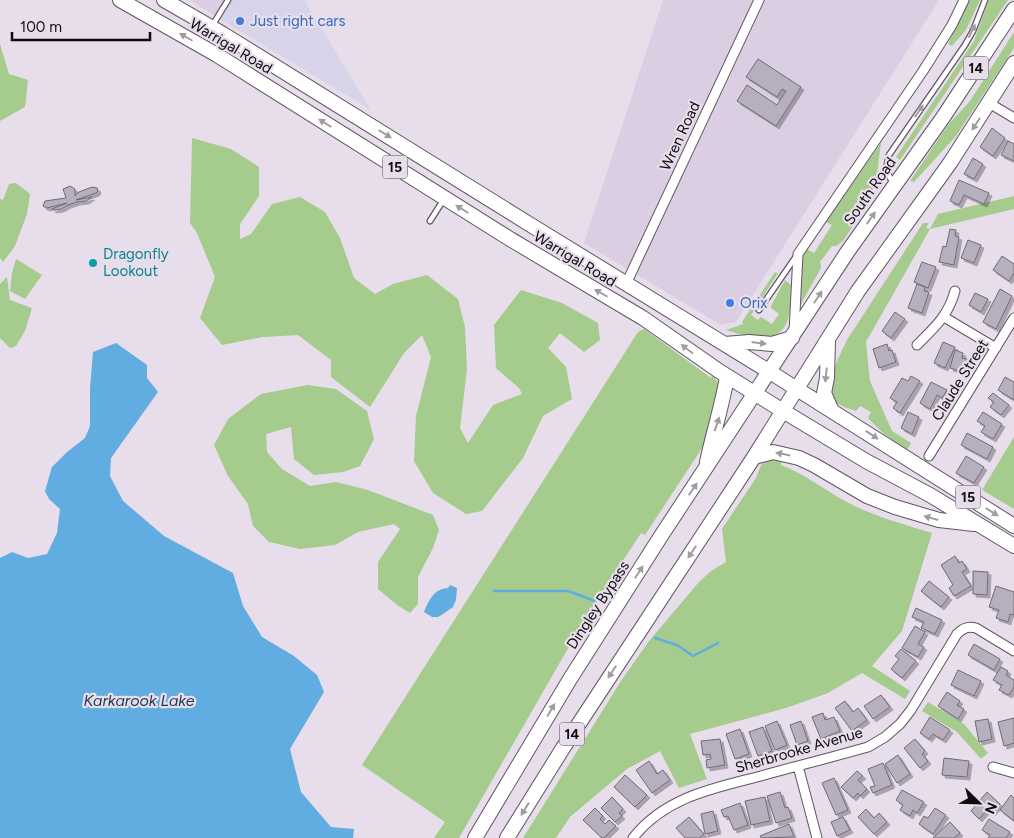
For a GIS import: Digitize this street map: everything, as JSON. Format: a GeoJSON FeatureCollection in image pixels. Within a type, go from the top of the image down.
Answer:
{"type":"FeatureCollection","features":[{"type":"Feature","properties":{"kind":"highway","name":"Warrigal Road"},"geometry":{"type":"LineString","coordinates":[[120,0],[227,62],[527,249],[644,318],[727,377],[866,461],[930,495],[1014,546]]}},
{"type":"Feature","properties":{"kind":"highway","name":"Warrigal Road"},"geometry":{"type":"LineString","coordinates":[[164,0],[211,27],[831,409],[1014,526]]}},
{"type":"Feature","properties":{"kind":"highway","name":"South Road"},"geometry":{"type":"LineString","coordinates":[[756,394],[894,185],[944,116],[1014,9]]}},
{"type":"Feature","properties":{"kind":"highway","name":"14"},"geometry":{"type":"LineString","coordinates":[[508,838],[563,748],[754,457],[864,284],[938,181],[1014,63]]}},
{"type":"Feature","properties":{"kind":"highway"},"geometry":{"type":"LineString","coordinates":[[725,344],[749,342],[772,344],[793,336]]}},
{"type":"Feature","properties":{"kind":"highway"},"geometry":{"type":"LineString","coordinates":[[828,340],[827,378],[824,393],[831,409]]}},
{"type":"Feature","properties":{"kind":"highway"},"geometry":{"type":"LineString","coordinates":[[706,470],[712,438],[722,407],[727,377]]}},
{"type":"Feature","properties":{"kind":"highway","name":"Dingley Bypass"},"geometry":{"type":"LineString","coordinates":[[475,838],[574,672],[756,394]]}},
{"type":"Feature","properties":{"kind":"highway"},"geometry":{"type":"LineString","coordinates":[[754,457],[773,452],[799,458],[867,496],[895,507],[939,520],[979,524]]}},
{"type":"Feature","properties":{"kind":"street","name":"Wren Road"},"geometry":{"type":"LineString","coordinates":[[626,284],[759,0]]}},
{"type":"Feature","properties":{"kind":"street","name":"South Road"},"geometry":{"type":"LineString","coordinates":[[798,254],[923,71],[964,0]]}},
{"type":"Feature","properties":{"kind":"street"},"geometry":{"type":"LineString","coordinates":[[989,103],[1014,118]]}},
{"type":"Feature","properties":{"kind":"street"},"geometry":{"type":"LineString","coordinates":[[793,336],[798,254]]}},
{"type":"Feature","properties":{"kind":"street"},"geometry":{"type":"LineString","coordinates":[[917,345],[944,317],[955,291]]}},
{"type":"Feature","properties":{"kind":"street"},"geometry":{"type":"LineString","coordinates":[[944,317],[996,348]]}},
{"type":"Feature","properties":{"kind":"street","name":"Claude Street"},"geometry":{"type":"LineString","coordinates":[[929,456],[1014,318]]}},
{"type":"Feature","properties":{"kind":"street","name":"Sherbrooke Avenue"},"geometry":{"type":"LineString","coordinates":[[633,838],[651,819],[673,804],[698,792],[868,747],[894,730],[911,710],[957,634],[963,629],[969,627],[976,628],[1014,651]]}},
{"type":"Feature","properties":{"kind":"street"},"geometry":{"type":"LineString","coordinates":[[798,766],[817,838]]}},
{"type":"Feature","properties":{"kind":"street"},"geometry":{"type":"LineString","coordinates":[[993,768],[1014,773]]}},
{"type":"Feature","properties":{"kind":"lane"},"geometry":{"type":"LineString","coordinates":[[211,27],[228,0]]}},
{"type":"Feature","properties":{"kind":"lane"},"geometry":{"type":"LineString","coordinates":[[894,185],[886,169],[889,155],[966,45],[985,0]]}},
{"type":"Feature","properties":{"kind":"lane"},"geometry":{"type":"LineString","coordinates":[[430,221],[445,198]]}},
{"type":"Feature","properties":{"kind":"lane","name":"South Road"},"geometry":{"type":"LineString","coordinates":[[760,310],[798,254]]}},
{"type":"Feature","properties":{"kind":"shaded area"},"geometry":{"type":"Polygon","coordinates":[[[190,0],[234,0],[221,20],[190,0]]]}},
{"type":"Feature","properties":{"kind":"shaded area"},"geometry":{"type":"Polygon","coordinates":[[[234,0],[304,0],[371,110],[221,20],[234,0]]]}},
{"type":"Feature","properties":{"kind":"shaded area"},"geometry":{"type":"Polygon","coordinates":[[[663,0],[939,0],[736,322],[721,325],[584,243],[663,0]]]}},
{"type":"Feature","properties":{"kind":"green space"},"geometry":{"type":"Polygon","coordinates":[[[967,0],[980,0],[966,30],[952,46],[948,44],[967,0]]]}},
{"type":"Feature","properties":{"kind":"green space"},"geometry":{"type":"Polygon","coordinates":[[[989,0],[1008,0],[900,160],[896,157],[974,41],[989,0]]]}},
{"type":"Feature","properties":{"kind":"green space"},"geometry":{"type":"Polygon","coordinates":[[[1014,32],[1014,48],[956,136],[914,182],[910,181],[948,125],[970,101],[1014,32]]]}},
{"type":"Feature","properties":{"kind":"green space"},"geometry":{"type":"Polygon","coordinates":[[[0,44],[9,74],[28,80],[25,107],[0,121],[0,44]]]}},
{"type":"Feature","properties":{"kind":"green space"},"geometry":{"type":"Polygon","coordinates":[[[192,138],[231,149],[259,167],[259,196],[240,224],[240,239],[251,234],[272,204],[300,197],[325,212],[340,238],[354,278],[375,294],[393,284],[427,275],[458,299],[465,327],[467,369],[460,428],[468,443],[493,405],[522,394],[519,388],[496,368],[494,325],[521,290],[562,303],[598,323],[600,340],[584,352],[560,333],[548,348],[566,367],[572,399],[543,416],[523,458],[482,511],[466,514],[433,493],[414,461],[416,416],[431,357],[422,335],[404,353],[370,407],[331,377],[331,360],[298,335],[263,337],[222,345],[200,318],[215,277],[197,233],[190,223],[192,138]]]}},
{"type":"Feature","properties":{"kind":"green space"},"geometry":{"type":"Polygon","coordinates":[[[881,143],[877,174],[870,200],[843,241],[836,246],[832,246],[820,262],[821,268],[801,304],[802,258],[806,249],[814,253],[832,225],[826,222],[881,143]]]}},
{"type":"Feature","properties":{"kind":"green space"},"geometry":{"type":"Polygon","coordinates":[[[16,183],[30,194],[27,214],[15,246],[3,262],[0,258],[0,199],[3,200],[9,184],[16,183]]]}},
{"type":"Feature","properties":{"kind":"green space"},"geometry":{"type":"Polygon","coordinates":[[[1014,196],[1014,209],[930,229],[938,214],[1014,196]]]}},
{"type":"Feature","properties":{"kind":"green space"},"geometry":{"type":"Polygon","coordinates":[[[923,223],[929,223],[926,228],[930,229],[866,342],[870,381],[892,431],[911,443],[907,450],[883,433],[868,418],[871,412],[860,406],[856,411],[834,401],[829,387],[837,361],[847,340],[923,223]]]}},
{"type":"Feature","properties":{"kind":"green space"},"geometry":{"type":"Polygon","coordinates":[[[16,259],[42,275],[25,299],[10,291],[16,259]]]}},
{"type":"Feature","properties":{"kind":"green space"},"geometry":{"type":"Polygon","coordinates":[[[775,272],[778,273],[751,315],[758,320],[761,317],[772,324],[779,314],[771,306],[785,280],[791,285],[790,304],[788,320],[781,331],[775,335],[759,338],[726,330],[743,324],[742,322],[775,272]]]}},
{"type":"Feature","properties":{"kind":"green space"},"geometry":{"type":"Polygon","coordinates":[[[7,277],[10,300],[32,308],[25,331],[16,346],[10,348],[0,338],[0,284],[7,277]]]}},
{"type":"Feature","properties":{"kind":"green space"},"geometry":{"type":"Polygon","coordinates":[[[644,329],[711,378],[712,375],[720,385],[708,439],[645,535],[641,533],[582,624],[459,838],[434,838],[445,822],[362,765],[638,332],[644,329]]]}},
{"type":"Feature","properties":{"kind":"green space"},"geometry":{"type":"Polygon","coordinates":[[[307,385],[336,389],[367,411],[374,439],[360,466],[343,472],[314,475],[294,459],[291,427],[266,434],[267,452],[282,469],[310,486],[336,482],[368,490],[433,515],[439,530],[433,548],[418,577],[418,604],[410,613],[378,589],[378,562],[400,529],[394,524],[358,532],[335,545],[300,549],[269,542],[253,526],[248,504],[228,476],[214,445],[228,419],[261,394],[307,385]]]}},
{"type":"Feature","properties":{"kind":"green space"},"geometry":{"type":"Polygon","coordinates":[[[1014,437],[1014,509],[982,490],[1014,437]]]}},
{"type":"Feature","properties":{"kind":"green space"},"geometry":{"type":"Polygon","coordinates":[[[781,457],[781,465],[855,506],[932,533],[902,631],[872,666],[910,691],[905,699],[862,673],[828,693],[786,708],[690,734],[707,779],[679,788],[660,751],[627,769],[570,817],[556,838],[523,838],[621,681],[649,641],[699,582],[711,571],[726,562],[722,529],[756,478],[761,465],[770,458],[781,457]]]}},
{"type":"Feature","properties":{"kind":"green space"},"geometry":{"type":"Polygon","coordinates":[[[928,702],[964,724],[988,753],[981,759],[957,732],[922,711],[928,702]]]}},
{"type":"Feature","properties":{"kind":"water","name":"Karkarook Lake"},"geometry":{"type":"Polygon","coordinates":[[[116,343],[147,365],[147,378],[158,392],[111,458],[110,476],[123,501],[164,536],[233,573],[243,606],[262,637],[294,656],[317,675],[324,692],[290,749],[301,792],[331,827],[354,829],[353,838],[0,838],[0,558],[12,552],[28,558],[47,554],[57,533],[60,509],[49,499],[45,491],[52,467],[85,438],[90,426],[90,388],[93,352],[116,343]]]}},
{"type":"Feature","properties":{"kind":"water"},"geometry":{"type":"Polygon","coordinates":[[[450,585],[457,588],[453,607],[438,617],[432,617],[424,612],[433,596],[439,590],[448,588],[450,585]]]}},
{"type":"Feature","properties":{"kind":"building"},"geometry":{"type":"Polygon","coordinates":[[[758,59],[801,87],[776,126],[737,101],[747,85],[777,105],[786,91],[782,89],[777,97],[746,77],[758,59]]]}},
{"type":"Feature","properties":{"kind":"building"},"geometry":{"type":"Polygon","coordinates":[[[992,128],[1005,138],[993,156],[980,147],[992,128]]]}},
{"type":"Feature","properties":{"kind":"building"},"geometry":{"type":"Polygon","coordinates":[[[1008,141],[1014,144],[1014,161],[1001,155],[1008,141]]]}},
{"type":"Feature","properties":{"kind":"building"},"geometry":{"type":"Polygon","coordinates":[[[973,158],[983,164],[974,179],[964,174],[973,158]]]}},
{"type":"Feature","properties":{"kind":"building"},"geometry":{"type":"Polygon","coordinates":[[[959,180],[989,193],[984,204],[964,195],[959,205],[950,201],[959,180]]]}},
{"type":"Feature","properties":{"kind":"building"},"geometry":{"type":"Polygon","coordinates":[[[70,186],[75,189],[75,196],[79,192],[92,187],[97,188],[98,191],[76,200],[92,197],[86,201],[77,202],[61,209],[52,209],[67,203],[47,208],[43,206],[45,201],[66,198],[63,189],[70,186]]]}},
{"type":"Feature","properties":{"kind":"building"},"geometry":{"type":"Polygon","coordinates":[[[950,229],[956,230],[955,236],[959,237],[954,265],[939,262],[943,246],[946,247],[950,229]]]}},
{"type":"Feature","properties":{"kind":"building"},"geometry":{"type":"Polygon","coordinates":[[[968,240],[981,245],[974,263],[961,258],[968,240]]]}},
{"type":"Feature","properties":{"kind":"building"},"geometry":{"type":"Polygon","coordinates":[[[1002,256],[1014,264],[1014,273],[1009,281],[993,270],[1002,256]]]}},
{"type":"Feature","properties":{"kind":"building"},"geometry":{"type":"Polygon","coordinates":[[[922,262],[936,267],[928,288],[914,282],[922,262]]]}},
{"type":"Feature","properties":{"kind":"building"},"geometry":{"type":"Polygon","coordinates":[[[917,284],[925,287],[924,291],[929,292],[922,313],[908,308],[917,284]]]}},
{"type":"Feature","properties":{"kind":"building"},"geometry":{"type":"Polygon","coordinates":[[[1000,289],[1012,296],[996,329],[983,322],[1000,289]]]}},
{"type":"Feature","properties":{"kind":"building"},"geometry":{"type":"Polygon","coordinates":[[[975,293],[988,299],[981,312],[969,305],[975,293]]]}},
{"type":"Feature","properties":{"kind":"building"},"geometry":{"type":"Polygon","coordinates":[[[895,312],[905,319],[891,338],[882,331],[895,312]]]}},
{"type":"Feature","properties":{"kind":"building"},"geometry":{"type":"Polygon","coordinates":[[[943,342],[955,347],[945,368],[934,363],[943,342]]]}},
{"type":"Feature","properties":{"kind":"building"},"geometry":{"type":"Polygon","coordinates":[[[887,344],[889,351],[892,350],[896,362],[879,368],[873,349],[887,344]]]}},
{"type":"Feature","properties":{"kind":"building"},"geometry":{"type":"Polygon","coordinates":[[[955,350],[963,353],[962,358],[970,360],[966,373],[950,368],[955,350]]]}},
{"type":"Feature","properties":{"kind":"building"},"geometry":{"type":"Polygon","coordinates":[[[911,376],[920,381],[900,413],[893,408],[897,402],[890,398],[902,378],[908,381],[911,376]]]}},
{"type":"Feature","properties":{"kind":"building"},"geometry":{"type":"Polygon","coordinates":[[[1005,377],[1014,382],[1014,400],[998,390],[1005,377]]]}},
{"type":"Feature","properties":{"kind":"building"},"geometry":{"type":"Polygon","coordinates":[[[931,382],[947,390],[942,398],[937,395],[930,409],[920,403],[931,382]]]}},
{"type":"Feature","properties":{"kind":"building"},"geometry":{"type":"Polygon","coordinates":[[[993,393],[1009,405],[1001,415],[990,407],[994,402],[988,398],[993,393]]]}},
{"type":"Feature","properties":{"kind":"building"},"geometry":{"type":"Polygon","coordinates":[[[908,412],[919,417],[912,434],[901,428],[908,412]]]}},
{"type":"Feature","properties":{"kind":"building"},"geometry":{"type":"Polygon","coordinates":[[[983,412],[1002,424],[993,439],[981,432],[985,426],[977,421],[983,412]]]}},
{"type":"Feature","properties":{"kind":"building"},"geometry":{"type":"Polygon","coordinates":[[[967,433],[993,447],[987,459],[961,445],[967,433]]]}},
{"type":"Feature","properties":{"kind":"building"},"geometry":{"type":"Polygon","coordinates":[[[966,456],[984,467],[974,483],[956,473],[966,456]]]}},
{"type":"Feature","properties":{"kind":"building"},"geometry":{"type":"Polygon","coordinates":[[[955,556],[959,563],[962,561],[967,569],[962,572],[971,586],[954,596],[949,588],[953,585],[941,565],[955,556]]]}},
{"type":"Feature","properties":{"kind":"building"},"geometry":{"type":"Polygon","coordinates":[[[973,571],[988,572],[987,595],[973,594],[973,571]]]}},
{"type":"Feature","properties":{"kind":"building"},"geometry":{"type":"Polygon","coordinates":[[[929,581],[949,597],[941,607],[921,591],[929,581]]]}},
{"type":"Feature","properties":{"kind":"building"},"geometry":{"type":"Polygon","coordinates":[[[996,586],[1014,592],[1014,615],[1010,614],[1008,622],[996,618],[999,610],[989,607],[996,586]]]}},
{"type":"Feature","properties":{"kind":"building"},"geometry":{"type":"Polygon","coordinates":[[[916,608],[942,620],[935,634],[921,628],[924,622],[912,617],[916,608]]]}},
{"type":"Feature","properties":{"kind":"building"},"geometry":{"type":"Polygon","coordinates":[[[915,626],[925,632],[918,644],[924,647],[918,657],[902,648],[915,626]]]}},
{"type":"Feature","properties":{"kind":"building"},"geometry":{"type":"Polygon","coordinates":[[[974,644],[1000,659],[994,670],[968,655],[974,644]]]}},
{"type":"Feature","properties":{"kind":"building"},"geometry":{"type":"Polygon","coordinates":[[[901,649],[916,661],[902,678],[891,669],[899,659],[895,656],[901,649]]]}},
{"type":"Feature","properties":{"kind":"building"},"geometry":{"type":"Polygon","coordinates":[[[1001,667],[1008,671],[1006,675],[1014,680],[1014,687],[1009,695],[999,690],[1002,685],[993,680],[1001,667]]]}},
{"type":"Feature","properties":{"kind":"building"},"geometry":{"type":"Polygon","coordinates":[[[958,670],[981,681],[974,696],[951,685],[958,670]]]}},
{"type":"Feature","properties":{"kind":"building"},"geometry":{"type":"Polygon","coordinates":[[[947,692],[960,701],[957,705],[964,709],[958,719],[938,706],[947,692]]]}},
{"type":"Feature","properties":{"kind":"building"},"geometry":{"type":"Polygon","coordinates":[[[881,695],[890,707],[873,719],[864,706],[881,695]]]}},
{"type":"Feature","properties":{"kind":"building"},"geometry":{"type":"Polygon","coordinates":[[[845,701],[853,712],[858,708],[867,720],[852,731],[835,708],[845,701]]]}},
{"type":"Feature","properties":{"kind":"building"},"geometry":{"type":"Polygon","coordinates":[[[823,713],[825,720],[834,717],[840,731],[821,739],[812,717],[823,713]]]}},
{"type":"Feature","properties":{"kind":"building"},"geometry":{"type":"Polygon","coordinates":[[[930,717],[950,730],[943,740],[933,734],[929,739],[920,733],[930,717]]]}},
{"type":"Feature","properties":{"kind":"building"},"geometry":{"type":"Polygon","coordinates":[[[1014,718],[1014,743],[1004,746],[998,722],[1014,718]]]}},
{"type":"Feature","properties":{"kind":"building"},"geometry":{"type":"Polygon","coordinates":[[[988,719],[992,739],[979,742],[975,721],[988,719]]]}},
{"type":"Feature","properties":{"kind":"building"},"geometry":{"type":"Polygon","coordinates":[[[777,721],[787,745],[775,750],[765,726],[777,721]]]}},
{"type":"Feature","properties":{"kind":"building"},"geometry":{"type":"Polygon","coordinates":[[[801,721],[808,741],[797,745],[790,725],[801,721]]]}},
{"type":"Feature","properties":{"kind":"building"},"geometry":{"type":"Polygon","coordinates":[[[763,727],[772,751],[758,756],[749,732],[763,727]]]}},
{"type":"Feature","properties":{"kind":"building"},"geometry":{"type":"Polygon","coordinates":[[[740,729],[749,754],[735,759],[726,734],[740,729]]]}},
{"type":"Feature","properties":{"kind":"building"},"geometry":{"type":"Polygon","coordinates":[[[720,739],[725,765],[707,768],[706,760],[711,759],[710,754],[703,755],[701,741],[720,739]]]}},
{"type":"Feature","properties":{"kind":"building"},"geometry":{"type":"Polygon","coordinates":[[[915,739],[925,751],[922,754],[928,761],[920,768],[904,748],[915,739]]]}},
{"type":"Feature","properties":{"kind":"building"},"geometry":{"type":"Polygon","coordinates":[[[898,755],[910,774],[897,783],[885,764],[898,755]]]}},
{"type":"Feature","properties":{"kind":"building"},"geometry":{"type":"Polygon","coordinates":[[[944,758],[969,761],[967,777],[942,775],[944,758]]]}},
{"type":"Feature","properties":{"kind":"building"},"geometry":{"type":"Polygon","coordinates":[[[649,761],[657,774],[663,770],[670,780],[652,793],[636,770],[649,761]]]}},
{"type":"Feature","properties":{"kind":"building"},"geometry":{"type":"Polygon","coordinates":[[[883,763],[892,785],[873,793],[870,787],[875,786],[868,769],[883,763]]]}},
{"type":"Feature","properties":{"kind":"building"},"geometry":{"type":"Polygon","coordinates":[[[857,771],[863,776],[858,780],[867,789],[860,796],[858,793],[853,798],[841,787],[857,771]]]}},
{"type":"Feature","properties":{"kind":"building"},"geometry":{"type":"Polygon","coordinates":[[[625,775],[647,795],[635,807],[614,787],[625,775]]]}},
{"type":"Feature","properties":{"kind":"building"},"geometry":{"type":"Polygon","coordinates":[[[834,778],[848,810],[836,815],[822,783],[834,778]]]}},
{"type":"Feature","properties":{"kind":"building"},"geometry":{"type":"Polygon","coordinates":[[[902,790],[924,802],[917,813],[913,810],[910,816],[900,810],[903,805],[896,800],[902,790]]]}},
{"type":"Feature","properties":{"kind":"building"},"geometry":{"type":"Polygon","coordinates":[[[780,792],[785,808],[788,807],[792,818],[776,823],[767,796],[780,792]]]}},
{"type":"Feature","properties":{"kind":"building"},"geometry":{"type":"Polygon","coordinates":[[[987,792],[1000,804],[992,813],[988,809],[979,819],[971,811],[987,792]]]}},
{"type":"Feature","properties":{"kind":"building"},"geometry":{"type":"Polygon","coordinates":[[[1011,795],[1014,798],[1014,821],[1000,810],[1011,795]]]}},
{"type":"Feature","properties":{"kind":"building"},"geometry":{"type":"Polygon","coordinates":[[[612,797],[623,809],[619,813],[622,816],[615,822],[601,808],[612,797]]]}},
{"type":"Feature","properties":{"kind":"building"},"geometry":{"type":"Polygon","coordinates":[[[765,797],[770,821],[751,825],[745,801],[765,797]]]}},
{"type":"Feature","properties":{"kind":"building"},"geometry":{"type":"Polygon","coordinates":[[[740,803],[748,825],[734,830],[728,816],[724,817],[721,810],[740,803]]]}},
{"type":"Feature","properties":{"kind":"building"},"geometry":{"type":"Polygon","coordinates":[[[595,808],[603,816],[600,819],[605,824],[609,820],[616,826],[604,838],[583,820],[595,808]]]}},
{"type":"Feature","properties":{"kind":"building"},"geometry":{"type":"Polygon","coordinates":[[[935,808],[946,815],[933,834],[919,824],[924,816],[928,818],[935,808]]]}},
{"type":"Feature","properties":{"kind":"building"},"geometry":{"type":"Polygon","coordinates":[[[866,809],[874,818],[879,813],[887,822],[874,834],[858,817],[866,809]]]}},
{"type":"Feature","properties":{"kind":"building"},"geometry":{"type":"Polygon","coordinates":[[[713,811],[718,831],[705,834],[701,814],[713,811]]]}},
{"type":"Feature","properties":{"kind":"building"},"geometry":{"type":"Polygon","coordinates":[[[689,817],[704,834],[699,838],[685,838],[676,828],[689,817]]]}},
{"type":"Feature","properties":{"kind":"building"},"geometry":{"type":"Polygon","coordinates":[[[843,817],[850,830],[837,836],[831,822],[843,817]]]}},
{"type":"Feature","properties":{"kind":"building"},"geometry":{"type":"Polygon","coordinates":[[[989,819],[1010,832],[1006,838],[988,838],[990,835],[982,830],[989,819]]]}},
{"type":"Feature","properties":{"kind":"building"},"geometry":{"type":"Polygon","coordinates":[[[950,822],[960,833],[954,838],[933,838],[950,822]]]}},
{"type":"Feature","properties":{"kind":"building"},"geometry":{"type":"Polygon","coordinates":[[[789,824],[794,837],[761,838],[760,836],[789,824]]]}},
{"type":"Feature","properties":{"kind":"waterway"},"geometry":{"type":"LineString","coordinates":[[494,591],[568,591],[595,601]]}},
{"type":"Feature","properties":{"kind":"waterway"},"geometry":{"type":"LineString","coordinates":[[655,638],[677,645],[693,656],[718,643]]}},
{"type":"Feature","properties":{"kind":"place","name":"Just right cars"},"geometry":{"type":"Point","coordinates":[240,21]}},
{"type":"Feature","properties":{"kind":"place","name":"Dragonfly Lookout"},"geometry":{"type":"Point","coordinates":[93,263]}},
{"type":"Feature","properties":{"kind":"place","name":"Orix"},"geometry":{"type":"Point","coordinates":[730,303]}}]}
